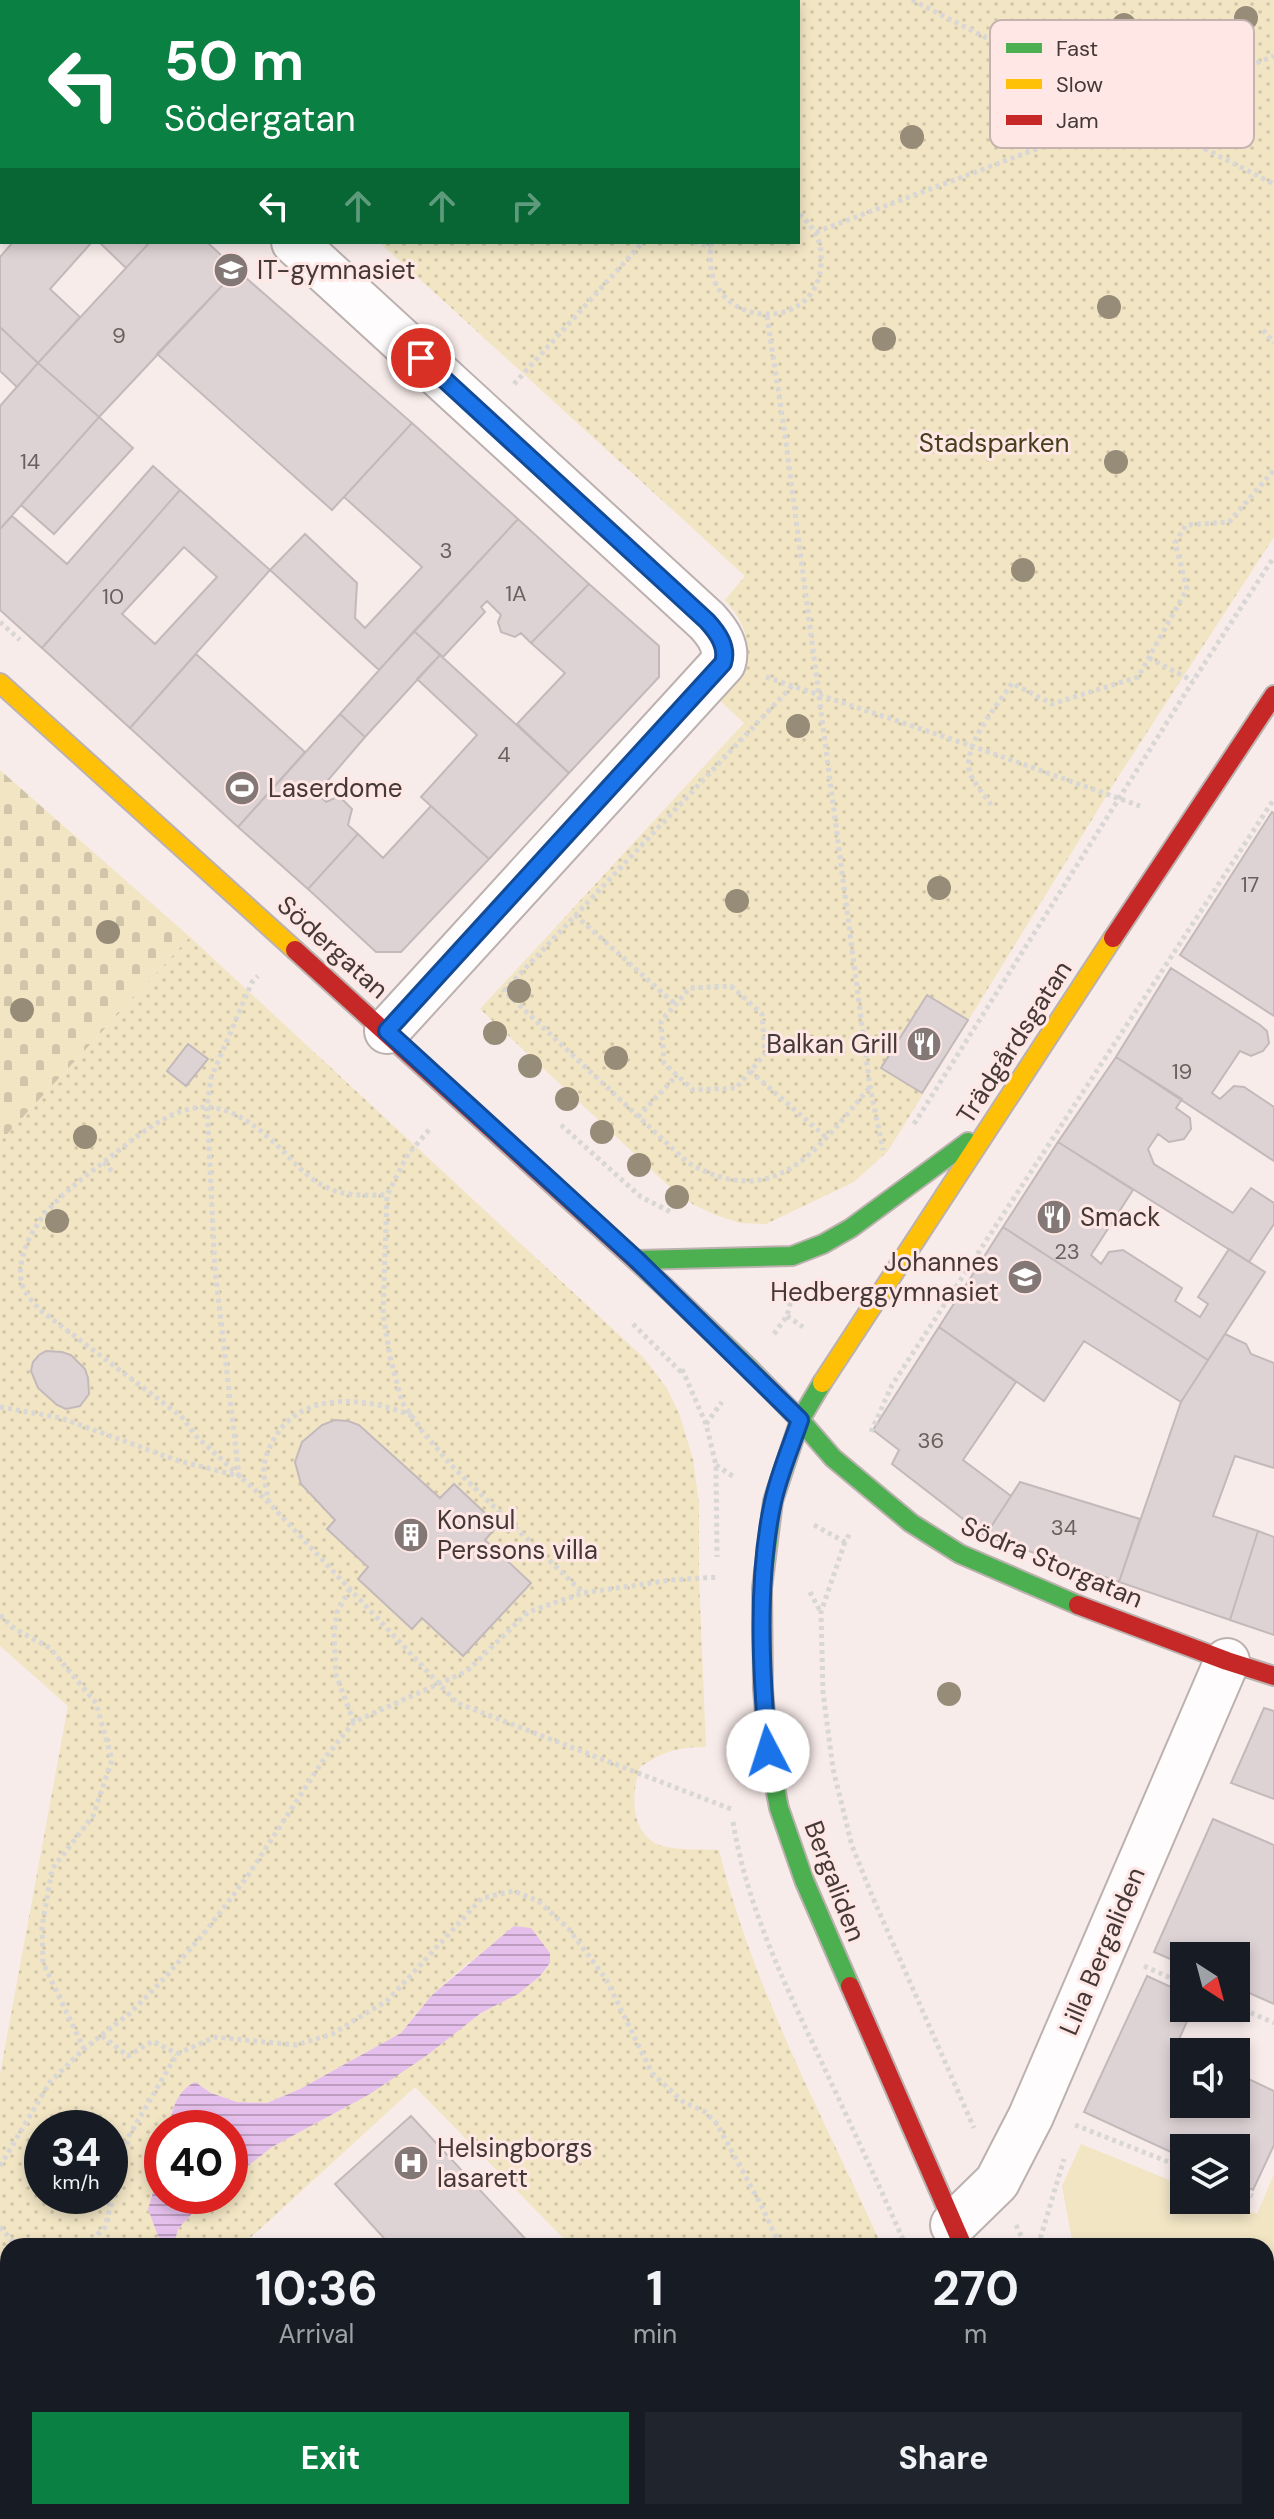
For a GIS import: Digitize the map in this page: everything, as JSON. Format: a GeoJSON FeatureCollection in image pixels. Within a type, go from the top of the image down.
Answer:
{"type":"FeatureCollection","features":[{"type":"Feature","properties":{"kind":"street"},"geometry":{"type":"LineString","coordinates":[[296,244],[707,621],[721,640],[725,656],[723,663],[387,1031]]}},
{"type":"Feature","properties":{"kind":"street","name":"Södergatan"},"geometry":{"type":"LineString","coordinates":[[0,683],[637,1260],[800,1420]]}},
{"type":"Feature","properties":{"kind":"street","name":"Trädgårdsgatan"},"geometry":{"type":"LineString","coordinates":[[800,1420],[841,1351],[1274,695]]}},
{"type":"Feature","properties":{"kind":"street"},"geometry":{"type":"LineString","coordinates":[[637,1260],[792,1256],[813,1248],[851,1228],[992,1124]]}},
{"type":"Feature","properties":{"kind":"street","name":"Södra Storgatan"},"geometry":{"type":"LineString","coordinates":[[800,1420],[833,1458],[870,1491],[911,1523],[960,1554],[1050,1594],[1274,1676]]}},
{"type":"Feature","properties":{"kind":"street","name":"Bergaliden"},"geometry":{"type":"LineString","coordinates":[[800,1420],[773,1501],[762,1588],[763,1689],[768,1751],[779,1808],[809,1893],[958,2236]]}},
{"type":"Feature","properties":{"kind":"street","name":"Lilla Bergaliden"},"geometry":{"type":"LineString","coordinates":[[958,2236],[997,2182],[1031,2116],[1227,1661]]}},
{"type":"Feature","properties":{"kind":"path"},"geometry":{"type":"LineString","coordinates":[[912,0],[990,40]]}},
{"type":"Feature","properties":{"kind":"path"},"geometry":{"type":"LineString","coordinates":[[1254,64],[1274,56]]}},
{"type":"Feature","properties":{"kind":"path"},"geometry":{"type":"LineString","coordinates":[[816,232],[1039,148]]}},
{"type":"Feature","properties":{"kind":"path"},"geometry":{"type":"LineString","coordinates":[[1202,148],[1274,184]]}},
{"type":"Feature","properties":{"kind":"path"},"geometry":{"type":"LineString","coordinates":[[711,244],[713,280],[725,298],[742,310],[767,316],[792,309],[807,298],[816,286],[821,269],[822,249],[816,232],[800,215]]}},
{"type":"Feature","properties":{"kind":"path"},"geometry":{"type":"LineString","coordinates":[[485,416],[641,244]]}},
{"type":"Feature","properties":{"kind":"path"},"geometry":{"type":"LineString","coordinates":[[767,316],[870,1087],[884,1153]]}},
{"type":"Feature","properties":{"kind":"path"},"geometry":{"type":"LineString","coordinates":[[1263,330],[1274,341]]}},
{"type":"Feature","properties":{"kind":"path"},"geometry":{"type":"LineString","coordinates":[[991,805],[971,774],[967,757],[1012,683],[1052,704],[1138,677],[1187,589],[1175,543],[1186,525],[1229,522],[1274,470]]}},
{"type":"Feature","properties":{"kind":"path"},"geometry":{"type":"LineString","coordinates":[[912,1127],[1274,557]]}},
{"type":"Feature","properties":{"kind":"path"},"geometry":{"type":"LineString","coordinates":[[1149,658],[1193,681]]}},
{"type":"Feature","properties":{"kind":"path"},"geometry":{"type":"LineString","coordinates":[[723,663],[1140,806]]}},
{"type":"Feature","properties":{"kind":"path"},"geometry":{"type":"LineString","coordinates":[[792,686],[504,991],[695,1167],[725,1178],[748,1181],[768,1179],[803,1161],[870,1087]]}},
{"type":"Feature","properties":{"kind":"path"},"geometry":{"type":"LineString","coordinates":[[1022,2238],[852,1846],[833,1769],[823,1692],[821,1612],[845,1542],[889,1453],[876,1443],[870,1431],[892,1385],[1274,799]]}},
{"type":"Feature","properties":{"kind":"path"},"geometry":{"type":"LineString","coordinates":[[575,915],[675,1004]]}},
{"type":"Feature","properties":{"kind":"path"},"geometry":{"type":"LineString","coordinates":[[239,1476],[215,1270],[207,1106],[211,1078],[252,982],[288,942]]}},
{"type":"Feature","properties":{"kind":"path"},"geometry":{"type":"LineString","coordinates":[[731,986],[762,1014],[765,1054],[750,1071],[736,1088],[693,1090],[664,1063],[661,1021],[690,988],[731,986]]}},
{"type":"Feature","properties":{"kind":"path"},"geometry":{"type":"LineString","coordinates":[[750,1071],[827,1138]]}},
{"type":"Feature","properties":{"kind":"path"},"geometry":{"type":"LineString","coordinates":[[638,1117],[677,1075]]}},
{"type":"Feature","properties":{"kind":"path"},"geometry":{"type":"LineString","coordinates":[[459,1097],[408,1154],[387,1195],[383,1314],[394,1372],[402,1402],[451,1465],[583,1593]]}},
{"type":"Feature","properties":{"kind":"path"},"geometry":{"type":"LineString","coordinates":[[387,1195],[350,1196],[329,1189],[313,1180],[240,1115],[207,1106],[193,1108],[162,1120],[61,1198],[36,1225],[27,1243],[21,1262],[23,1289],[40,1310],[142,1391],[182,1417],[196,1436],[269,1503],[457,1703],[731,1809]]}},
{"type":"Feature","properties":{"kind":"path"},"geometry":{"type":"LineString","coordinates":[[104,1162],[112,1172]]}},
{"type":"Feature","properties":{"kind":"path"},"geometry":{"type":"LineString","coordinates":[[686,1377],[706,1424],[716,1465],[717,1558]]}},
{"type":"Feature","properties":{"kind":"path"},"geometry":{"type":"LineString","coordinates":[[269,1503],[264,1466],[269,1446],[281,1426],[302,1411],[329,1402],[355,1402],[391,1407],[412,1416]]}},
{"type":"Feature","properties":{"kind":"path"},"geometry":{"type":"LineString","coordinates":[[0,1407],[61,1418],[179,1461],[239,1476]]}},
{"type":"Feature","properties":{"kind":"path"},"geometry":{"type":"LineString","coordinates":[[716,1465],[845,1542]]}},
{"type":"Feature","properties":{"kind":"path"},"geometry":{"type":"LineString","coordinates":[[0,2166],[50,2082],[84,2049],[130,2013],[206,1931],[247,1877],[324,1759],[354,1722],[467,1671],[528,1612],[583,1593],[671,1580],[718,1577]]}},
{"type":"Feature","properties":{"kind":"path"},"geometry":{"type":"LineString","coordinates":[[350,1589],[337,1612],[334,1633],[336,1675],[354,1722]]}},
{"type":"Feature","properties":{"kind":"path"},"geometry":{"type":"LineString","coordinates":[[0,1615],[15,1629],[50,1648],[96,1703],[112,1760],[93,1816],[52,1869],[42,1927],[43,1963],[84,2049]]}},
{"type":"Feature","properties":{"kind":"path"},"geometry":{"type":"LineString","coordinates":[[94,2238],[105,2227],[129,2136],[177,2054],[215,2037],[296,2045],[332,2034],[388,2000],[482,1898],[514,1891],[538,1901],[568,1928],[606,1979],[652,2073],[682,2101],[705,2112],[717,2124],[776,2238]]}},
{"type":"Feature","properties":{"kind":"path"},"geometry":{"type":"LineString","coordinates":[[1143,1966],[1170,1978]]}},
{"type":"Feature","properties":{"kind":"path"},"geometry":{"type":"LineString","coordinates":[[783,1980],[902,2238]]}},
{"type":"Feature","properties":{"kind":"path"},"geometry":{"type":"LineString","coordinates":[[1250,2012],[1274,2023]]}},
{"type":"Feature","properties":{"kind":"path"},"geometry":{"type":"LineString","coordinates":[[102,2036],[128,2056],[153,2041],[177,2054]]}},
{"type":"Feature","properties":{"kind":"path"},"geometry":{"type":"LineString","coordinates":[[1074,2124],[1170,2162]]}},
{"type":"Feature","properties":{"kind":"path"},"geometry":{"type":"LineString","coordinates":[[1040,2238],[1065,2155]]}},
{"type":"Feature","properties":{"kind":"green space","name":"Stadsparken"},"geometry":{"type":"Polygon","coordinates":[[[800,0],[1274,0],[1274,537],[1120,774],[888,1151],[854,1182],[766,1224],[740,1223],[716,1215],[694,1205],[673,1190],[480,1009],[744,723],[717,698],[745,649],[743,628],[725,600],[745,576],[381,244],[800,244],[800,0]]]}},
{"type":"Feature","properties":{"kind":"green space"},"geometry":{"type":"Polygon","coordinates":[[[0,770],[190,937],[0,1142],[0,770]]]}},
{"type":"Feature","properties":{"kind":"green space"},"geometry":{"type":"Polygon","coordinates":[[[190,937],[644,1358],[666,1387],[679,1413],[693,1459],[699,1503],[706,1747],[672,1751],[640,1767],[634,1798],[637,1819],[647,1836],[661,1846],[719,1850],[733,1902],[770,2002],[878,2238],[563,2238],[415,2087],[250,2238],[0,2238],[0,2074],[68,1706],[0,1646],[0,1142],[190,937]],[[550,1953],[469,1962],[432,1995],[401,2033],[300,2089],[267,2103],[237,2102],[211,2093],[195,2082],[172,2110],[144,2110],[144,2214],[156,2214],[178,2229],[192,2214],[248,2214],[248,2166],[272,2147],[370,2094],[482,2013],[518,1993],[550,1964],[550,1953]]]}},
{"type":"Feature","properties":{"kind":"green space"},"geometry":{"type":"Polygon","coordinates":[[[1081,2144],[1170,2180],[1170,2214],[1250,2214],[1250,2211],[1257,2214],[1274,2174],[1274,2238],[1072,2238],[1062,2186],[1081,2144]]]}},
{"type":"Feature","properties":{"kind":"shaded area"},"geometry":{"type":"Polygon","coordinates":[[[514,1926],[531,1928],[550,1953],[550,1963],[540,1976],[518,1994],[481,2013],[370,2094],[272,2147],[248,2166],[248,2110],[173,2110],[184,2090],[195,2082],[211,2093],[237,2102],[267,2103],[300,2089],[401,2033],[432,1995],[514,1926]]]}},
{"type":"Feature","properties":{"kind":"shaded area"},"geometry":{"type":"Polygon","coordinates":[[[150,2214],[192,2214],[178,2229],[176,2238],[159,2238],[150,2214]]]}},
{"type":"Feature","properties":{"kind":"building"},"geometry":{"type":"Polygon","coordinates":[[[11,244],[90,244],[50,289],[80,317],[38,363],[0,327],[0,257],[11,244]]]}},
{"type":"Feature","properties":{"kind":"building"},"geometry":{"type":"Polygon","coordinates":[[[101,244],[148,244],[126,268],[101,244]]]}},
{"type":"Feature","properties":{"kind":"building"},"geometry":{"type":"Polygon","coordinates":[[[148,244],[209,244],[237,270],[99,417],[38,363],[148,244]]]}},
{"type":"Feature","properties":{"kind":"building"},"geometry":{"type":"Polygon","coordinates":[[[237,270],[412,423],[332,510],[157,354],[237,270]]]}},
{"type":"Feature","properties":{"kind":"building"},"geometry":{"type":"Polygon","coordinates":[[[0,327],[38,363],[17,387],[0,371],[0,327]]]}},
{"type":"Feature","properties":{"kind":"building"},"geometry":{"type":"Polygon","coordinates":[[[38,363],[99,417],[0,529],[0,406],[38,363]]]}},
{"type":"Feature","properties":{"kind":"building"},"geometry":{"type":"Polygon","coordinates":[[[99,417],[133,448],[54,534],[21,505],[99,417]]]}},
{"type":"Feature","properties":{"kind":"building"},"geometry":{"type":"Polygon","coordinates":[[[412,423],[518,519],[379,670],[270,570],[305,534],[357,583],[355,618],[365,628],[422,567],[344,497],[412,423]]]}},
{"type":"Feature","properties":{"kind":"building"},"geometry":{"type":"Polygon","coordinates":[[[153,466],[180,490],[42,648],[0,610],[0,529],[12,516],[67,564],[153,466]]]}},
{"type":"Feature","properties":{"kind":"building"},"geometry":{"type":"Polygon","coordinates":[[[180,490],[270,570],[130,728],[42,648],[180,490]],[[184,547],[122,614],[155,644],[217,577],[184,547]]]}},
{"type":"Feature","properties":{"kind":"building"},"geometry":{"type":"Polygon","coordinates":[[[518,519],[589,584],[531,643],[521,633],[515,637],[501,632],[498,622],[501,615],[487,601],[481,607],[485,612],[443,657],[414,631],[518,519]]]}},
{"type":"Feature","properties":{"kind":"building"},"geometry":{"type":"Polygon","coordinates":[[[589,584],[659,646],[659,677],[569,773],[517,724],[565,673],[531,643],[589,584]]]}},
{"type":"Feature","properties":{"kind":"building"},"geometry":{"type":"Polygon","coordinates":[[[414,631],[440,655],[365,737],[340,714],[414,631]]]}},
{"type":"Feature","properties":{"kind":"building"},"geometry":{"type":"Polygon","coordinates":[[[196,654],[305,752],[238,827],[130,728],[196,654]]]}},
{"type":"Feature","properties":{"kind":"building"},"geometry":{"type":"Polygon","coordinates":[[[440,655],[569,773],[489,859],[421,797],[477,735],[417,679],[440,655]]]}},
{"type":"Feature","properties":{"kind":"building"},"geometry":{"type":"Polygon","coordinates":[[[340,714],[365,737],[317,793],[326,802],[339,796],[352,809],[348,825],[358,834],[308,889],[238,827],[340,714]]]}},
{"type":"Feature","properties":{"kind":"building"},"geometry":{"type":"Polygon","coordinates":[[[431,806],[489,859],[401,952],[376,952],[308,889],[358,834],[383,858],[431,806]]]}},
{"type":"Feature","properties":{"kind":"building"},"geometry":{"type":"Polygon","coordinates":[[[1274,813],[1274,1016],[1180,955],[1274,813]]]}},
{"type":"Feature","properties":{"kind":"building"},"geometry":{"type":"Polygon","coordinates":[[[1171,968],[1267,1031],[1269,1043],[1263,1051],[1251,1056],[1240,1051],[1212,1093],[1220,1099],[1234,1086],[1244,1087],[1274,1107],[1274,1161],[1116,1057],[1171,968]]]}},
{"type":"Feature","properties":{"kind":"building","name":"Balkan Grill"},"geometry":{"type":"Polygon","coordinates":[[[927,995],[968,1020],[922,1093],[881,1068],[927,995]]]}},
{"type":"Feature","properties":{"kind":"building"},"geometry":{"type":"Polygon","coordinates":[[[188,1044],[208,1059],[186,1086],[167,1071],[188,1044]]]}},
{"type":"Feature","properties":{"kind":"building"},"geometry":{"type":"Polygon","coordinates":[[[1116,1057],[1182,1099],[1176,1108],[1190,1118],[1191,1129],[1184,1139],[1169,1142],[1158,1134],[1148,1149],[1154,1164],[1233,1213],[1251,1188],[1274,1203],[1274,1224],[1249,1262],[1058,1142],[1116,1057]]]}},
{"type":"Feature","properties":{"kind":"building"},"geometry":{"type":"Polygon","coordinates":[[[1058,1142],[1133,1190],[1091,1255],[1101,1264],[1109,1252],[1123,1250],[1182,1288],[1175,1301],[1200,1317],[1208,1304],[1198,1297],[1229,1249],[1265,1272],[1208,1360],[1003,1227],[1058,1142]]]}},
{"type":"Feature","properties":{"kind":"building","name":"Johannes Hedberggymnasiet"},"geometry":{"type":"Polygon","coordinates":[[[1003,1227],[1208,1360],[1181,1402],[1084,1341],[1044,1401],[939,1327],[1003,1227]]]}},
{"type":"Feature","properties":{"kind":"building"},"geometry":{"type":"Polygon","coordinates":[[[939,1327],[1016,1382],[963,1460],[1011,1496],[985,1536],[892,1464],[899,1450],[873,1430],[939,1327]]]}},
{"type":"Feature","properties":{"kind":"building"},"geometry":{"type":"Polygon","coordinates":[[[1225,1334],[1246,1344],[1251,1354],[1274,1363],[1274,1468],[1235,1456],[1213,1516],[1258,1531],[1230,1620],[1119,1582],[1181,1402],[1225,1334]]]}},
{"type":"Feature","properties":{"kind":"building"},"geometry":{"type":"Polygon","coordinates":[[[46,1351],[71,1355],[85,1369],[89,1394],[80,1406],[66,1409],[38,1388],[31,1371],[33,1362],[46,1351]]]}},
{"type":"Feature","properties":{"kind":"building","name":"Konsul Perssons villa"},"geometry":{"type":"Polygon","coordinates":[[[335,1420],[359,1425],[440,1498],[454,1484],[498,1525],[485,1540],[531,1583],[463,1656],[422,1618],[412,1629],[358,1579],[368,1567],[327,1529],[335,1520],[301,1484],[295,1462],[302,1442],[322,1425],[335,1420]]]}},
{"type":"Feature","properties":{"kind":"building"},"geometry":{"type":"Polygon","coordinates":[[[1020,1482],[1140,1519],[1119,1582],[985,1536],[1020,1482]]]}},
{"type":"Feature","properties":{"kind":"building"},"geometry":{"type":"Polygon","coordinates":[[[1258,1531],[1274,1537],[1274,1635],[1230,1620],[1258,1531]]]}},
{"type":"Feature","properties":{"kind":"building"},"geometry":{"type":"Polygon","coordinates":[[[1264,1708],[1274,1711],[1274,1799],[1231,1783],[1264,1708]]]}},
{"type":"Feature","properties":{"kind":"building"},"geometry":{"type":"Polygon","coordinates":[[[1213,1819],[1274,1845],[1274,2004],[1250,1993],[1250,1942],[1170,1942],[1170,1959],[1154,1952],[1213,1819]]]}},
{"type":"Feature","properties":{"kind":"building"},"geometry":{"type":"Polygon","coordinates":[[[1147,1976],[1170,1987],[1170,2022],[1187,2022],[1180,2038],[1170,2038],[1170,2118],[1250,2118],[1250,2080],[1274,2091],[1274,2145],[1253,2190],[1250,2189],[1250,2134],[1170,2134],[1170,2152],[1084,2112],[1147,1976]]]}},
{"type":"Feature","properties":{"kind":"building"},"geometry":{"type":"Polygon","coordinates":[[[411,2116],[525,2238],[384,2238],[335,2184],[411,2116]]]}},
{"type":"Feature","properties":{"kind":"traffic: fast"},"geometry":{"type":"LineString","coordinates":[[637,1260],[792,1256],[823,1244],[851,1228],[968,1142]]}},
{"type":"Feature","properties":{"kind":"traffic: fast"},"geometry":{"type":"LineString","coordinates":[[666,1288],[749,1368],[833,1458],[911,1523],[960,1554],[1078,1605]]}},
{"type":"Feature","properties":{"kind":"traffic: fast"},"geometry":{"type":"LineString","coordinates":[[822,1383],[800,1420],[773,1501],[762,1588],[763,1689],[768,1751],[779,1808],[804,1880],[850,1986]]}},
{"type":"Feature","properties":{"kind":"traffic: slow"},"geometry":{"type":"LineString","coordinates":[[0,683],[295,950]]}},
{"type":"Feature","properties":{"kind":"traffic: slow"},"geometry":{"type":"LineString","coordinates":[[822,1383],[1113,938]]}},
{"type":"Feature","properties":{"kind":"traffic: jam"},"geometry":{"type":"LineString","coordinates":[[1113,938],[1274,695]]}},
{"type":"Feature","properties":{"kind":"traffic: jam"},"geometry":{"type":"LineString","coordinates":[[295,950],[666,1288]]}},
{"type":"Feature","properties":{"kind":"traffic: jam"},"geometry":{"type":"LineString","coordinates":[[1078,1605],[1274,1676]]}},
{"type":"Feature","properties":{"kind":"traffic: jam"},"geometry":{"type":"LineString","coordinates":[[850,1986],[960,2238]]}},
{"type":"Feature","properties":{"kind":"place","name":"IT-gymnasiet"},"geometry":{"type":"Point","coordinates":[231,270]}},
{"type":"Feature","properties":{"kind":"place","name":"Laserdome"},"geometry":{"type":"Point","coordinates":[242,788]}},
{"type":"Feature","properties":{"kind":"place","name":"Balkan Grill"},"geometry":{"type":"Point","coordinates":[924,1044]}},
{"type":"Feature","properties":{"kind":"place","name":"Smack"},"geometry":{"type":"Point","coordinates":[1054,1217]}},
{"type":"Feature","properties":{"kind":"place","name":"Johannes Hedberggymnasiet"},"geometry":{"type":"Point","coordinates":[1025,1277]}},
{"type":"Feature","properties":{"kind":"place","name":"Konsul Perssons villa"},"geometry":{"type":"Point","coordinates":[411,1535]}},
{"type":"Feature","properties":{"kind":"place","name":"Helsingborgs lasarett"},"geometry":{"type":"Point","coordinates":[411,2163]}},
{"type":"Feature","properties":{"kind":"route"},"geometry":{"type":"LineString","coordinates":[[421,358],[707,621],[724,649],[723,663],[387,1031],[637,1260],[800,1420],[773,1501],[762,1588],[763,1689],[768,1751]]}}]}
